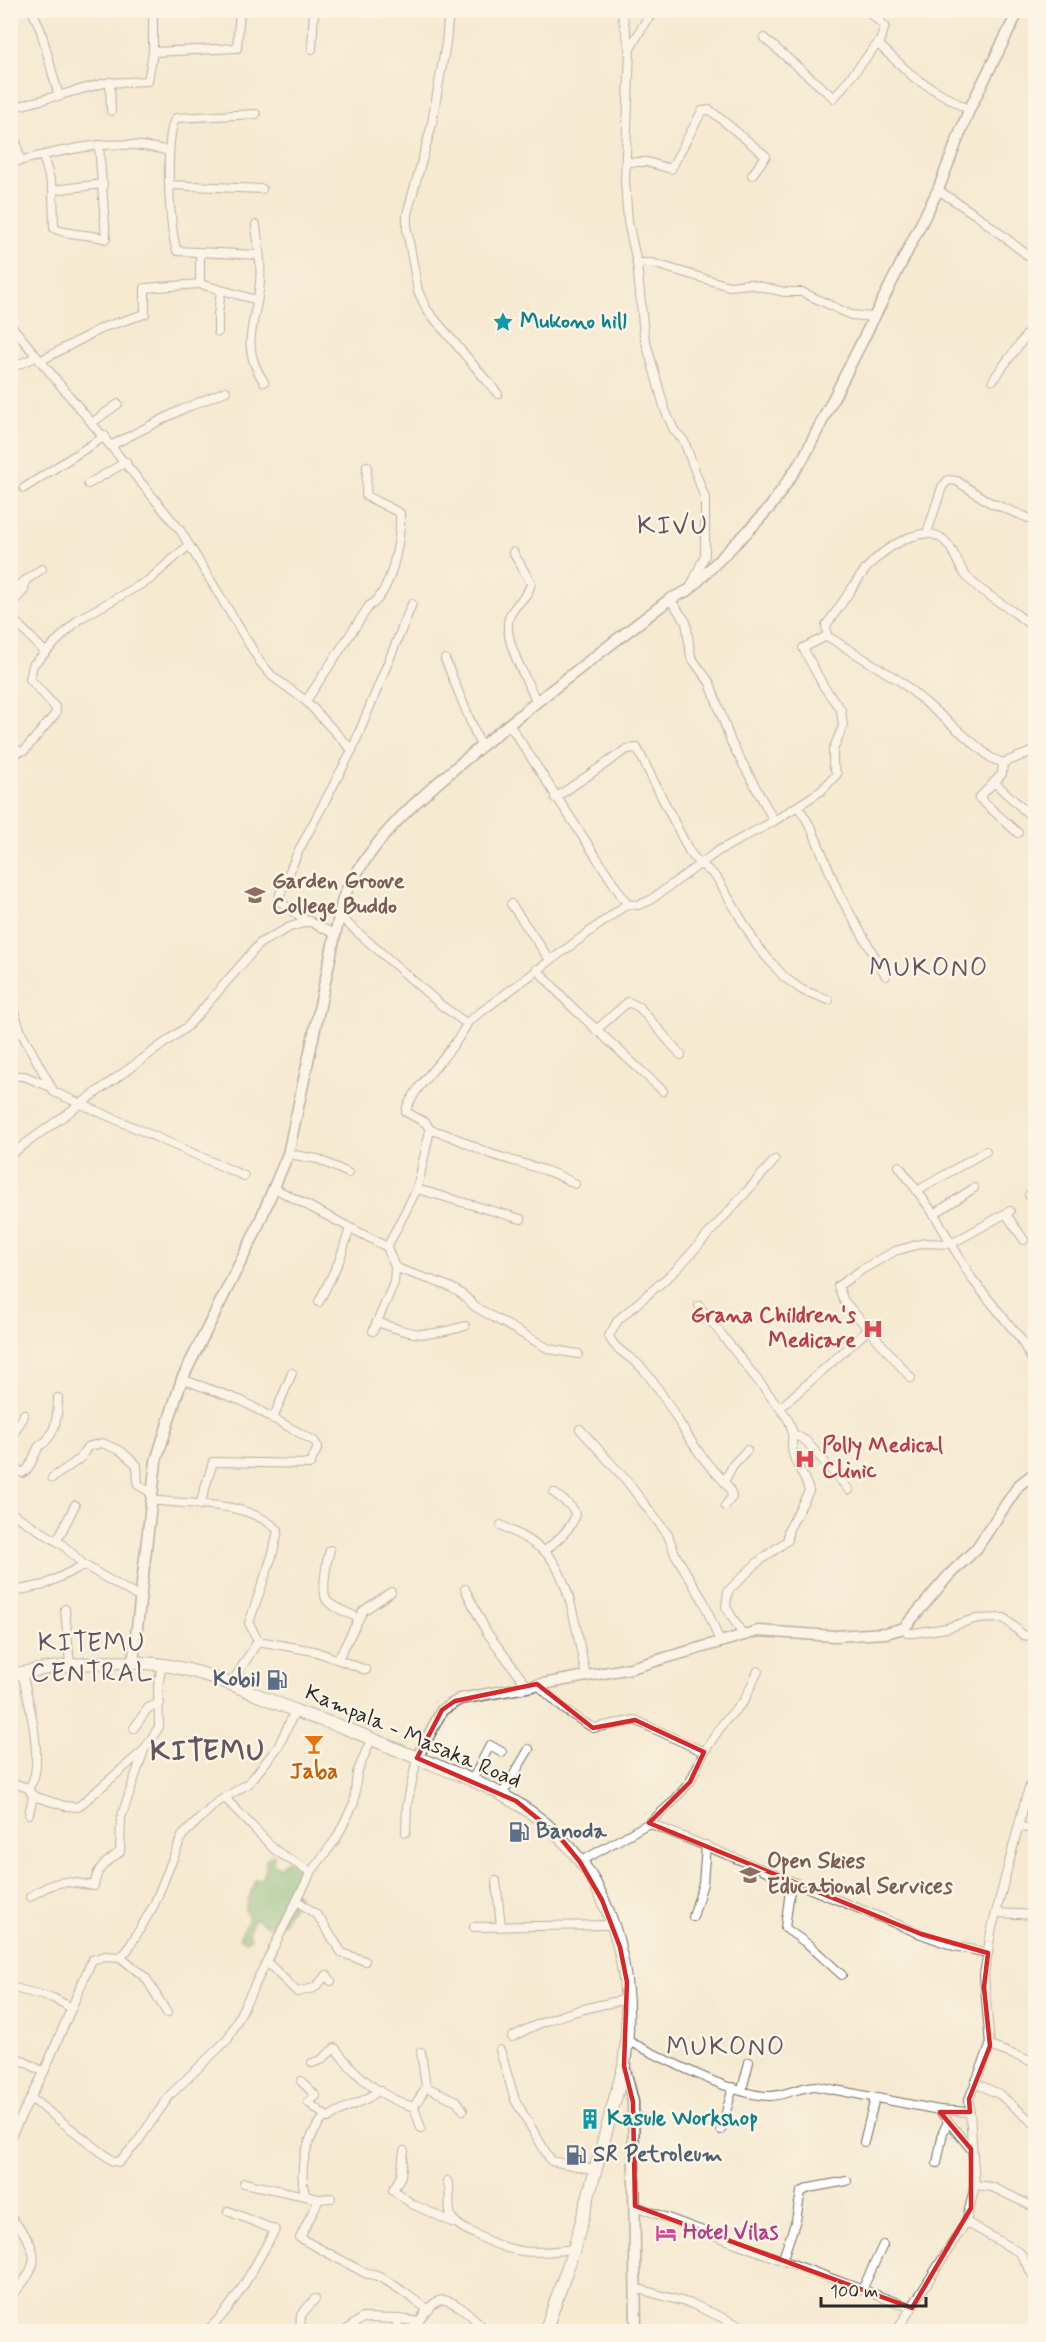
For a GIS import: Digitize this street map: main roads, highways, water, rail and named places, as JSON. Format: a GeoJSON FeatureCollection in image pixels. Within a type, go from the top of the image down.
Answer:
{"type":"FeatureCollection","features":[{"type":"Feature","properties":{"kind":"main road","name":"Kampala - Masaka Road"},"geometry":{"type":"LineString","coordinates":[[14,1674],[70,1665],[133,1663],[192,1670],[371,1738],[503,1793],[528,1809],[558,1835],[580,1862],[614,1925],[628,1999],[628,2042],[597,2170],[574,2249],[545,2331]]}},
{"type":"Feature","properties":{"kind":"place","name":"Mukono hill"},"geometry":{"type":"Point","coordinates":[503,322]}},
{"type":"Feature","properties":{"kind":"place","name":"Garden Groove College Buddo"},"geometry":{"type":"Point","coordinates":[255,895]}},
{"type":"Feature","properties":{"kind":"place","name":"Grana Children's Medicare"},"geometry":{"type":"Point","coordinates":[873,1329]}},
{"type":"Feature","properties":{"kind":"place","name":"Polly Medical Clinic"},"geometry":{"type":"Point","coordinates":[805,1459]}},
{"type":"Feature","properties":{"kind":"place","name":"Kobil"},"geometry":{"type":"Point","coordinates":[277,1680]}},
{"type":"Feature","properties":{"kind":"place","name":"Jaba"},"geometry":{"type":"Point","coordinates":[314,1744]}},
{"type":"Feature","properties":{"kind":"place","name":"Banoda"},"geometry":{"type":"Point","coordinates":[519,1832]}},
{"type":"Feature","properties":{"kind":"place","name":"Open Skies Educational Services"},"geometry":{"type":"Point","coordinates":[750,1875]}},
{"type":"Feature","properties":{"kind":"place","name":"Kasule Workshop"},"geometry":{"type":"Point","coordinates":[590,2119]}},
{"type":"Feature","properties":{"kind":"place","name":"SR Petroleum"},"geometry":{"type":"Point","coordinates":[576,2155]}},
{"type":"Feature","properties":{"kind":"place","name":"Hotel Vilas"},"geometry":{"type":"Point","coordinates":[666,2233]}},
{"type":"Feature","properties":{"kind":"district","name":"KIVU"},"geometry":{"type":"Point","coordinates":[673,527]}},
{"type":"Feature","properties":{"kind":"district","name":"MUKONO"},"geometry":{"type":"Point","coordinates":[929,969]}},
{"type":"Feature","properties":{"kind":"district","name":"KITEMU CENTRAL"},"geometry":{"type":"Point","coordinates":[92,1659]}},
{"type":"Feature","properties":{"kind":"district","name":"KITEMU"},"geometry":{"type":"Point","coordinates":[208,1752]}},
{"type":"Feature","properties":{"kind":"district","name":"MUKONO"},"geometry":{"type":"Point","coordinates":[726,2048]}}]}
